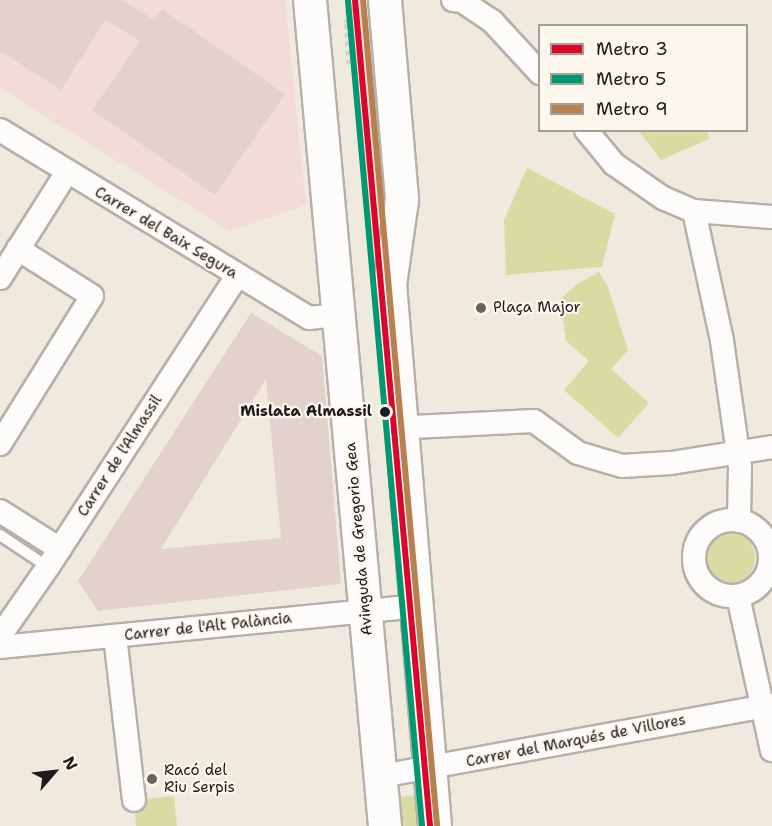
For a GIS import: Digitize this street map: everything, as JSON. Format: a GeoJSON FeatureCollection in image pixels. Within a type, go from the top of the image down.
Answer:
{"type":"FeatureCollection","features":[{"type":"Feature","properties":{"kind":"street","name":"Avinguda de Gregorio Gea"},"geometry":{"type":"LineString","coordinates":[[310,0],[385,826]]}},
{"type":"Feature","properties":{"kind":"street"},"geometry":{"type":"LineString","coordinates":[[385,0],[402,200],[390,284],[435,826]]}},
{"type":"Feature","properties":{"kind":"street"},"geometry":{"type":"LineString","coordinates":[[453,0],[462,1],[492,21],[538,71]]}},
{"type":"Feature","properties":{"kind":"street","name":"Carrer del Baix Segura"},"geometry":{"type":"LineString","coordinates":[[0,130],[309,318],[337,315]]}},
{"type":"Feature","properties":{"kind":"street"},"geometry":{"type":"LineString","coordinates":[[588,132],[614,164],[663,198],[694,211],[772,217]]}},
{"type":"Feature","properties":{"kind":"street"},"geometry":{"type":"LineString","coordinates":[[0,278],[67,172]]}},
{"type":"Feature","properties":{"kind":"street"},"geometry":{"type":"LineString","coordinates":[[694,211],[722,341],[738,452],[739,521]]}},
{"type":"Feature","properties":{"kind":"street"},"geometry":{"type":"LineString","coordinates":[[0,444],[92,296],[18,249]]}},
{"type":"Feature","properties":{"kind":"street","name":"Carrer de l'Almassil"},"geometry":{"type":"LineString","coordinates":[[0,636],[54,558],[237,276]]}},
{"type":"Feature","properties":{"kind":"street"},"geometry":{"type":"LineString","coordinates":[[412,427],[534,421],[578,453],[621,466],[671,463],[772,447]]}},
{"type":"Feature","properties":{"kind":"street"},"geometry":{"type":"LineString","coordinates":[[0,511],[54,558]]}},
{"type":"Feature","properties":{"kind":"street"},"geometry":{"type":"LineString","coordinates":[[726,521],[739,521],[751,526],[761,535],[770,559],[767,572],[751,591],[738,596],[726,596],[705,585],[698,576],[694,552],[698,541],[715,525],[726,521]]}},
{"type":"Feature","properties":{"kind":"street"},"geometry":{"type":"LineString","coordinates":[[738,596],[768,706],[772,750]]}},
{"type":"Feature","properties":{"kind":"street","name":"Carrer de l'Alt Palància"},"geometry":{"type":"LineString","coordinates":[[0,647],[415,606]]}},
{"type":"Feature","properties":{"kind":"street"},"geometry":{"type":"LineString","coordinates":[[115,636],[134,800]]}},
{"type":"Feature","properties":{"kind":"street","name":"Carrer del Marqués de Villores"},"geometry":{"type":"LineString","coordinates":[[381,777],[768,706]]}},
{"type":"Feature","properties":{"kind":"lane"},"geometry":{"type":"LineString","coordinates":[[0,536],[54,558]]}},
{"type":"Feature","properties":{"kind":"path"},"geometry":{"type":"LineString","coordinates":[[348,0],[356,20]]}},
{"type":"Feature","properties":{"kind":"path"},"geometry":{"type":"LineString","coordinates":[[348,0],[346,24],[349,69]]}},
{"type":"Feature","properties":{"kind":"shaded area"},"geometry":{"type":"Polygon","coordinates":[[[0,0],[285,0],[306,205],[230,231],[0,88],[0,0]]]}},
{"type":"Feature","properties":{"kind":"green space"},"geometry":{"type":"Polygon","coordinates":[[[640,132],[708,132],[709,139],[661,160],[640,132]]]}},
{"type":"Feature","properties":{"kind":"green space"},"geometry":{"type":"Polygon","coordinates":[[[527,168],[615,214],[602,267],[506,275],[504,220],[527,168]]]}},
{"type":"Feature","properties":{"kind":"green space"},"geometry":{"type":"Polygon","coordinates":[[[599,272],[608,287],[628,350],[611,369],[649,403],[618,438],[564,390],[589,361],[566,341],[560,299],[579,283],[599,272]]]}},
{"type":"Feature","properties":{"kind":"green space"},"geometry":{"type":"Polygon","coordinates":[[[724,532],[734,532],[748,539],[755,558],[748,577],[734,584],[724,584],[714,580],[707,573],[703,563],[703,553],[707,543],[714,536],[724,532]]]}},
{"type":"Feature","properties":{"kind":"green space"},"geometry":{"type":"Polygon","coordinates":[[[427,795],[429,826],[399,826],[397,797],[427,795]]]}},
{"type":"Feature","properties":{"kind":"green space"},"geometry":{"type":"Polygon","coordinates":[[[174,796],[177,826],[136,826],[134,800],[174,796]]]}},
{"type":"Feature","properties":{"kind":"building"},"geometry":{"type":"Polygon","coordinates":[[[0,0],[122,0],[154,20],[162,9],[285,94],[215,195],[92,110],[140,41],[105,20],[61,90],[0,51],[0,0]]]}},
{"type":"Feature","properties":{"kind":"building"},"geometry":{"type":"Polygon","coordinates":[[[251,313],[322,356],[341,584],[98,611],[78,581],[251,313]],[[266,379],[161,549],[281,538],[266,379]]]}},
{"type":"Feature","properties":{"kind":"metro line","name":"3"},"geometry":{"type":"LineString","coordinates":[[355,0],[430,826]]}},
{"type":"Feature","properties":{"kind":"metro line","name":"9"},"geometry":{"type":"LineString","coordinates":[[363,0],[437,825]]}},
{"type":"Feature","properties":{"kind":"metro line","name":"5"},"geometry":{"type":"LineString","coordinates":[[348,1],[422,826]]}},
{"type":"Feature","properties":{"kind":"place","name":"Plaça Major"},"geometry":{"type":"Point","coordinates":[481,308]}},
{"type":"Feature","properties":{"kind":"place","name":"Mislata Almassil"},"geometry":{"type":"Point","coordinates":[385,412]}},
{"type":"Feature","properties":{"kind":"place","name":"Racó del Riu Serpis"},"geometry":{"type":"Point","coordinates":[152,779]}}]}
